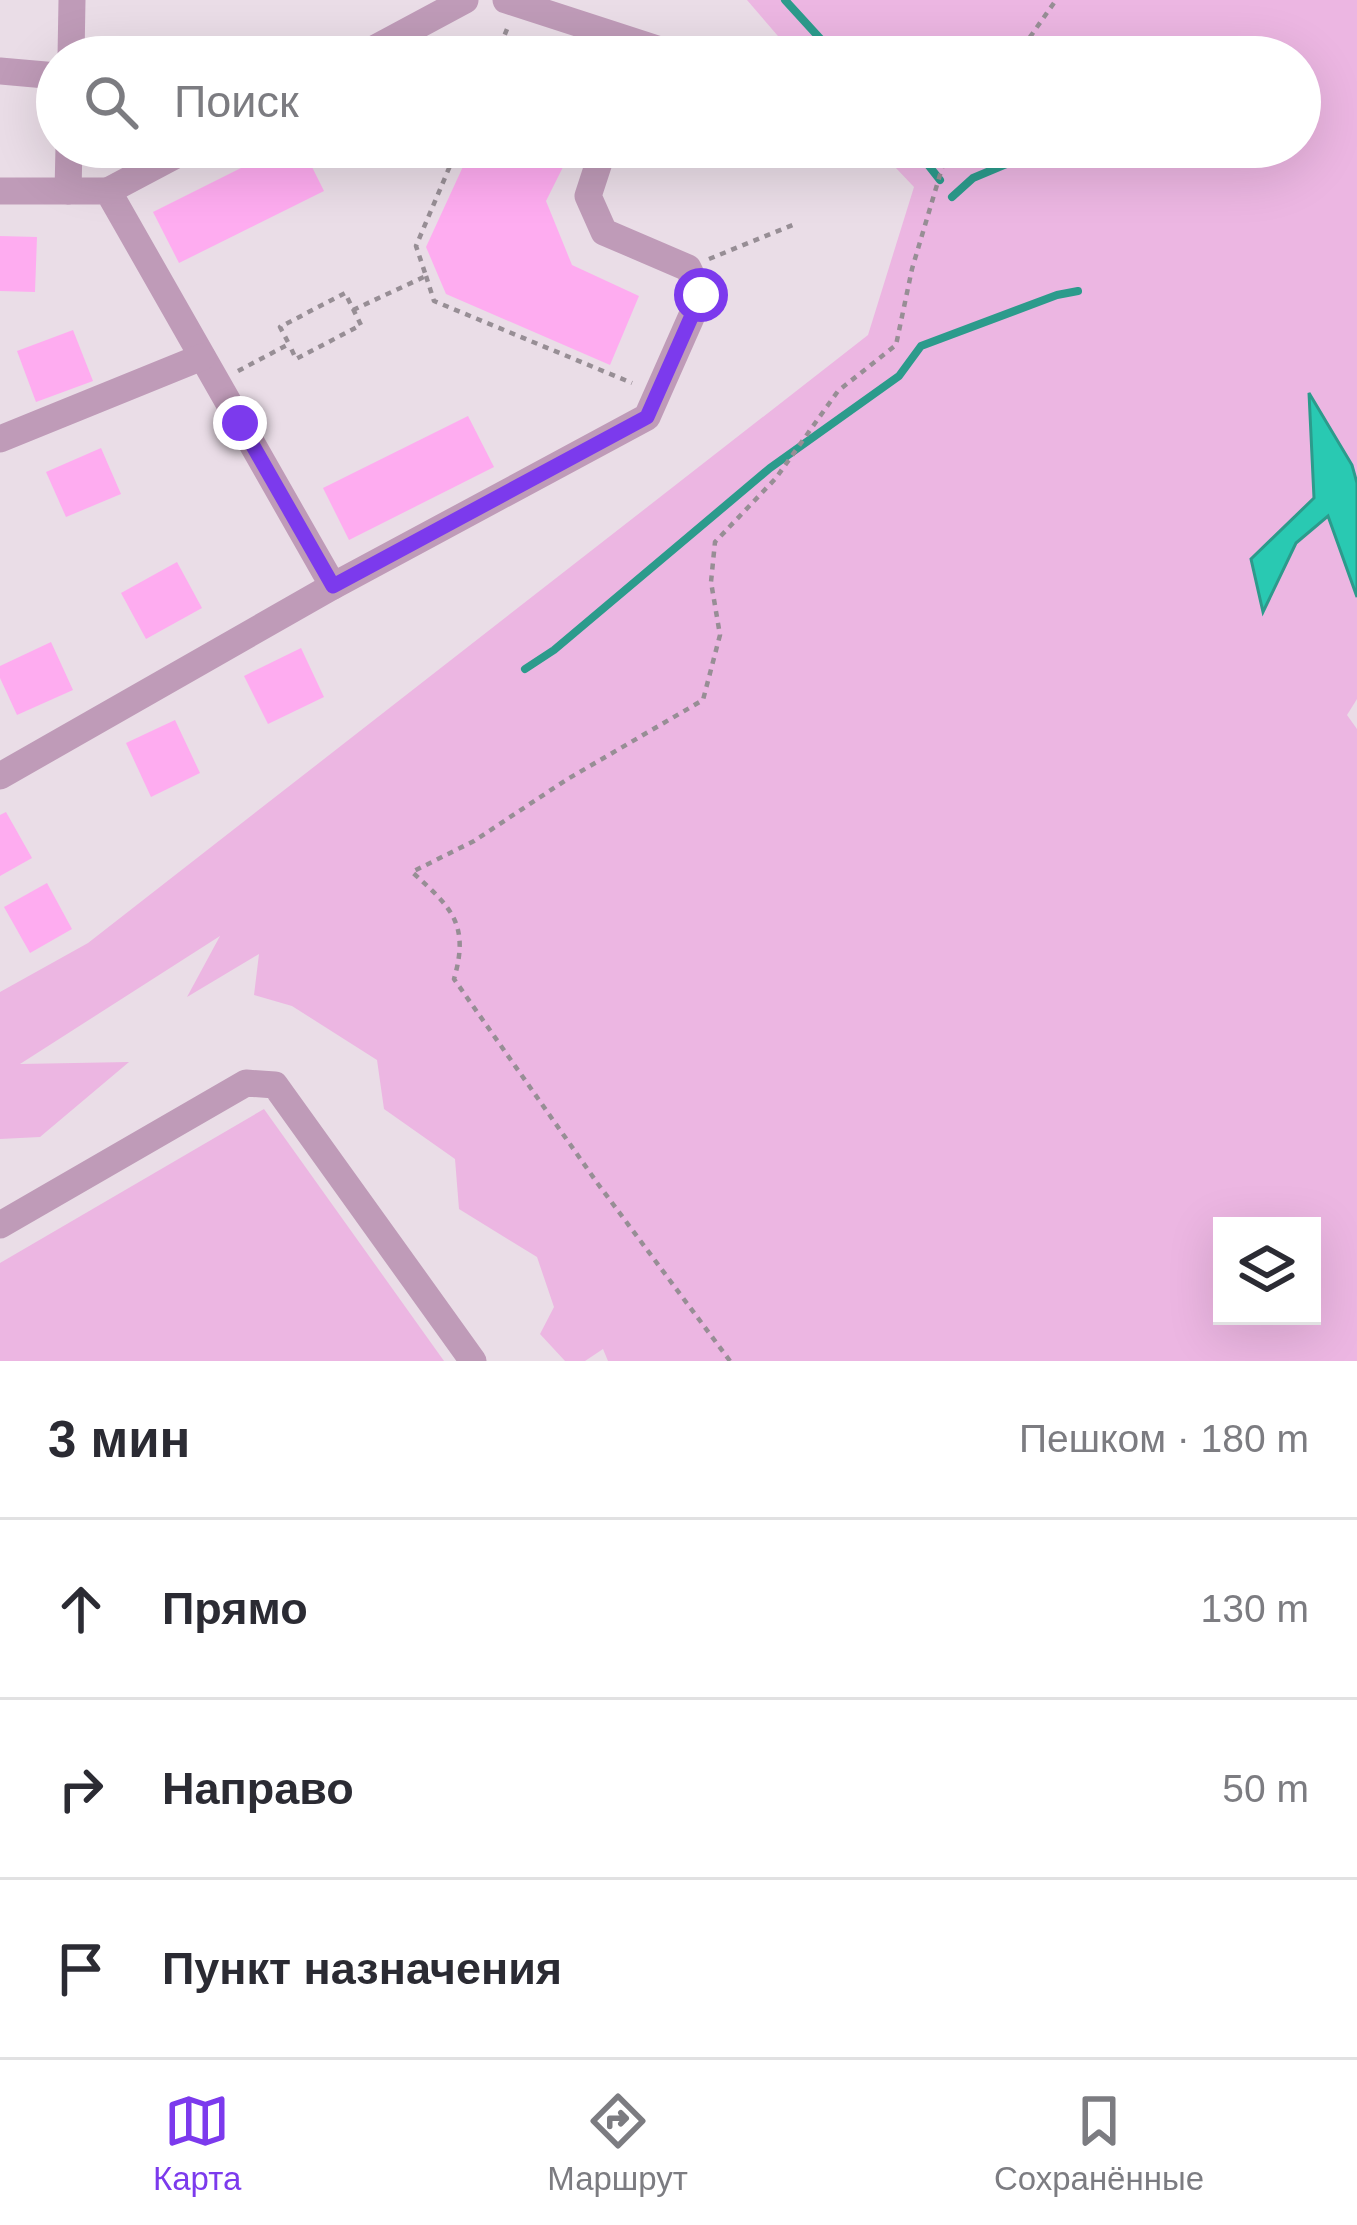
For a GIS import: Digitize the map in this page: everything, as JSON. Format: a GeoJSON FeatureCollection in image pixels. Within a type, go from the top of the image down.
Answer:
{"type":"FeatureCollection","features":[{"type":"Feature","properties":{"kind":"lane"},"geometry":{"type":"LineString","coordinates":[[71,36],[72,0]]}},
{"type":"Feature","properties":{"kind":"lane"},"geometry":{"type":"LineString","coordinates":[[398,36],[465,0]]}},
{"type":"Feature","properties":{"kind":"lane"},"geometry":{"type":"LineString","coordinates":[[506,0],[600,36]]}},
{"type":"Feature","properties":{"kind":"lane"},"geometry":{"type":"LineString","coordinates":[[0,71],[36,74]]}},
{"type":"Feature","properties":{"kind":"lane"},"geometry":{"type":"LineString","coordinates":[[68,191],[69,168]]}},
{"type":"Feature","properties":{"kind":"lane"},"geometry":{"type":"LineString","coordinates":[[0,191],[108,191],[151,168]]}},
{"type":"Feature","properties":{"kind":"lane"},"geometry":{"type":"LineString","coordinates":[[0,776],[333,586],[647,417],[701,295],[688,268],[604,232],[588,196],[597,168]]}},
{"type":"Feature","properties":{"kind":"lane"},"geometry":{"type":"LineString","coordinates":[[108,191],[333,586]]}},
{"type":"Feature","properties":{"kind":"lane"},"geometry":{"type":"LineString","coordinates":[[0,439],[202,357]]}},
{"type":"Feature","properties":{"kind":"lane"},"geometry":{"type":"LineString","coordinates":[[0,1225],[246,1083],[275,1084],[473,1361]]}},
{"type":"Feature","properties":{"kind":"path"},"geometry":{"type":"LineString","coordinates":[[1031,36],[1056,0]]}},
{"type":"Feature","properties":{"kind":"path"},"geometry":{"type":"LineString","coordinates":[[449,168],[416,246],[434,301],[658,393]]}},
{"type":"Feature","properties":{"kind":"path"},"geometry":{"type":"LineString","coordinates":[[730,1361],[454,979],[463,947],[450,905],[412,872],[474,841],[566,780],[703,700],[720,635],[710,582],[715,542],[776,478],[838,391],[896,345],[912,269],[942,168]]}},
{"type":"Feature","properties":{"kind":"path"},"geometry":{"type":"LineString","coordinates":[[688,268],[795,224]]}},
{"type":"Feature","properties":{"kind":"path"},"geometry":{"type":"LineString","coordinates":[[353,310],[427,276]]}},
{"type":"Feature","properties":{"kind":"path"},"geometry":{"type":"LineString","coordinates":[[345,293],[362,325],[296,359],[289,344],[280,327],[345,293]]}},
{"type":"Feature","properties":{"kind":"path"},"geometry":{"type":"LineString","coordinates":[[217,382],[289,344]]}},
{"type":"Feature","properties":{"kind":"shaded area"},"geometry":{"type":"Polygon","coordinates":[[[747,0],[1357,0],[1357,483],[1352,465],[1314,498],[1264,610],[1296,543],[1329,516],[1357,597],[1357,699],[1347,715],[1357,729],[1357,1361],[608,1361],[603,1349],[585,1361],[565,1361],[540,1334],[554,1307],[537,1257],[459,1209],[455,1159],[384,1109],[377,1060],[292,1006],[254,995],[259,954],[187,997],[220,936],[20,1064],[129,1062],[40,1137],[0,1139],[0,992],[88,943],[868,335],[914,187],[896,168],[1321,168],[1321,36],[778,36],[747,0]]]}},
{"type":"Feature","properties":{"kind":"shaded area"},"geometry":{"type":"Polygon","coordinates":[[[1309,393],[1352,465],[1357,483],[1357,597],[1328,516],[1296,543],[1263,612],[1251,559],[1314,498],[1309,393]]]}},
{"type":"Feature","properties":{"kind":"shaded area"},"geometry":{"type":"Polygon","coordinates":[[[264,1109],[444,1361],[0,1361],[0,1263],[264,1109]]]}},
{"type":"Feature","properties":{"kind":"building"},"geometry":{"type":"Polygon","coordinates":[[[241,168],[312,168],[324,191],[179,263],[153,212],[241,168]]]}},
{"type":"Feature","properties":{"kind":"building"},"geometry":{"type":"Polygon","coordinates":[[[462,168],[562,168],[546,201],[572,265],[639,296],[610,365],[446,294],[426,247],[462,168]]]}},
{"type":"Feature","properties":{"kind":"building"},"geometry":{"type":"Polygon","coordinates":[[[0,236],[37,237],[35,292],[0,291],[0,236]]]}},
{"type":"Feature","properties":{"kind":"building"},"geometry":{"type":"Polygon","coordinates":[[[73,330],[93,381],[36,402],[17,351],[73,330]]]}},
{"type":"Feature","properties":{"kind":"building"},"geometry":{"type":"Polygon","coordinates":[[[468,416],[494,467],[349,540],[323,488],[468,416]]]}},
{"type":"Feature","properties":{"kind":"building"},"geometry":{"type":"Polygon","coordinates":[[[101,448],[121,494],[66,517],[46,472],[101,448]]]}},
{"type":"Feature","properties":{"kind":"building"},"geometry":{"type":"Polygon","coordinates":[[[177,562],[202,608],[146,639],[121,593],[177,562]]]}},
{"type":"Feature","properties":{"kind":"building"},"geometry":{"type":"Polygon","coordinates":[[[51,642],[73,690],[17,715],[0,678],[0,666],[51,642]]]}},
{"type":"Feature","properties":{"kind":"building"},"geometry":{"type":"Polygon","coordinates":[[[301,648],[324,697],[268,724],[244,676],[301,648]]]}},
{"type":"Feature","properties":{"kind":"building"},"geometry":{"type":"Polygon","coordinates":[[[175,720],[200,773],[151,797],[126,743],[175,720]]]}},
{"type":"Feature","properties":{"kind":"building"},"geometry":{"type":"Polygon","coordinates":[[[6,812],[32,858],[0,876],[0,815],[6,812]]]}},
{"type":"Feature","properties":{"kind":"building"},"geometry":{"type":"Polygon","coordinates":[[[47,883],[72,929],[30,953],[4,907],[47,883]]]}},
{"type":"Feature","properties":{"kind":"waterway"},"geometry":{"type":"LineString","coordinates":[[785,0],[818,36]]}},
{"type":"Feature","properties":{"kind":"waterway"},"geometry":{"type":"LineString","coordinates":[[931,168],[940,180]]}},
{"type":"Feature","properties":{"kind":"waterway"},"geometry":{"type":"LineString","coordinates":[[952,197],[973,178],[997,168]]}},
{"type":"Feature","properties":{"kind":"waterway"},"geometry":{"type":"LineString","coordinates":[[525,669],[554,650],[770,468],[899,376],[921,346],[1078,291]]}},
{"type":"Feature","properties":{"kind":"route"},"geometry":{"type":"LineString","coordinates":[[240,423],[333,586],[647,417],[701,295]]}}]}
